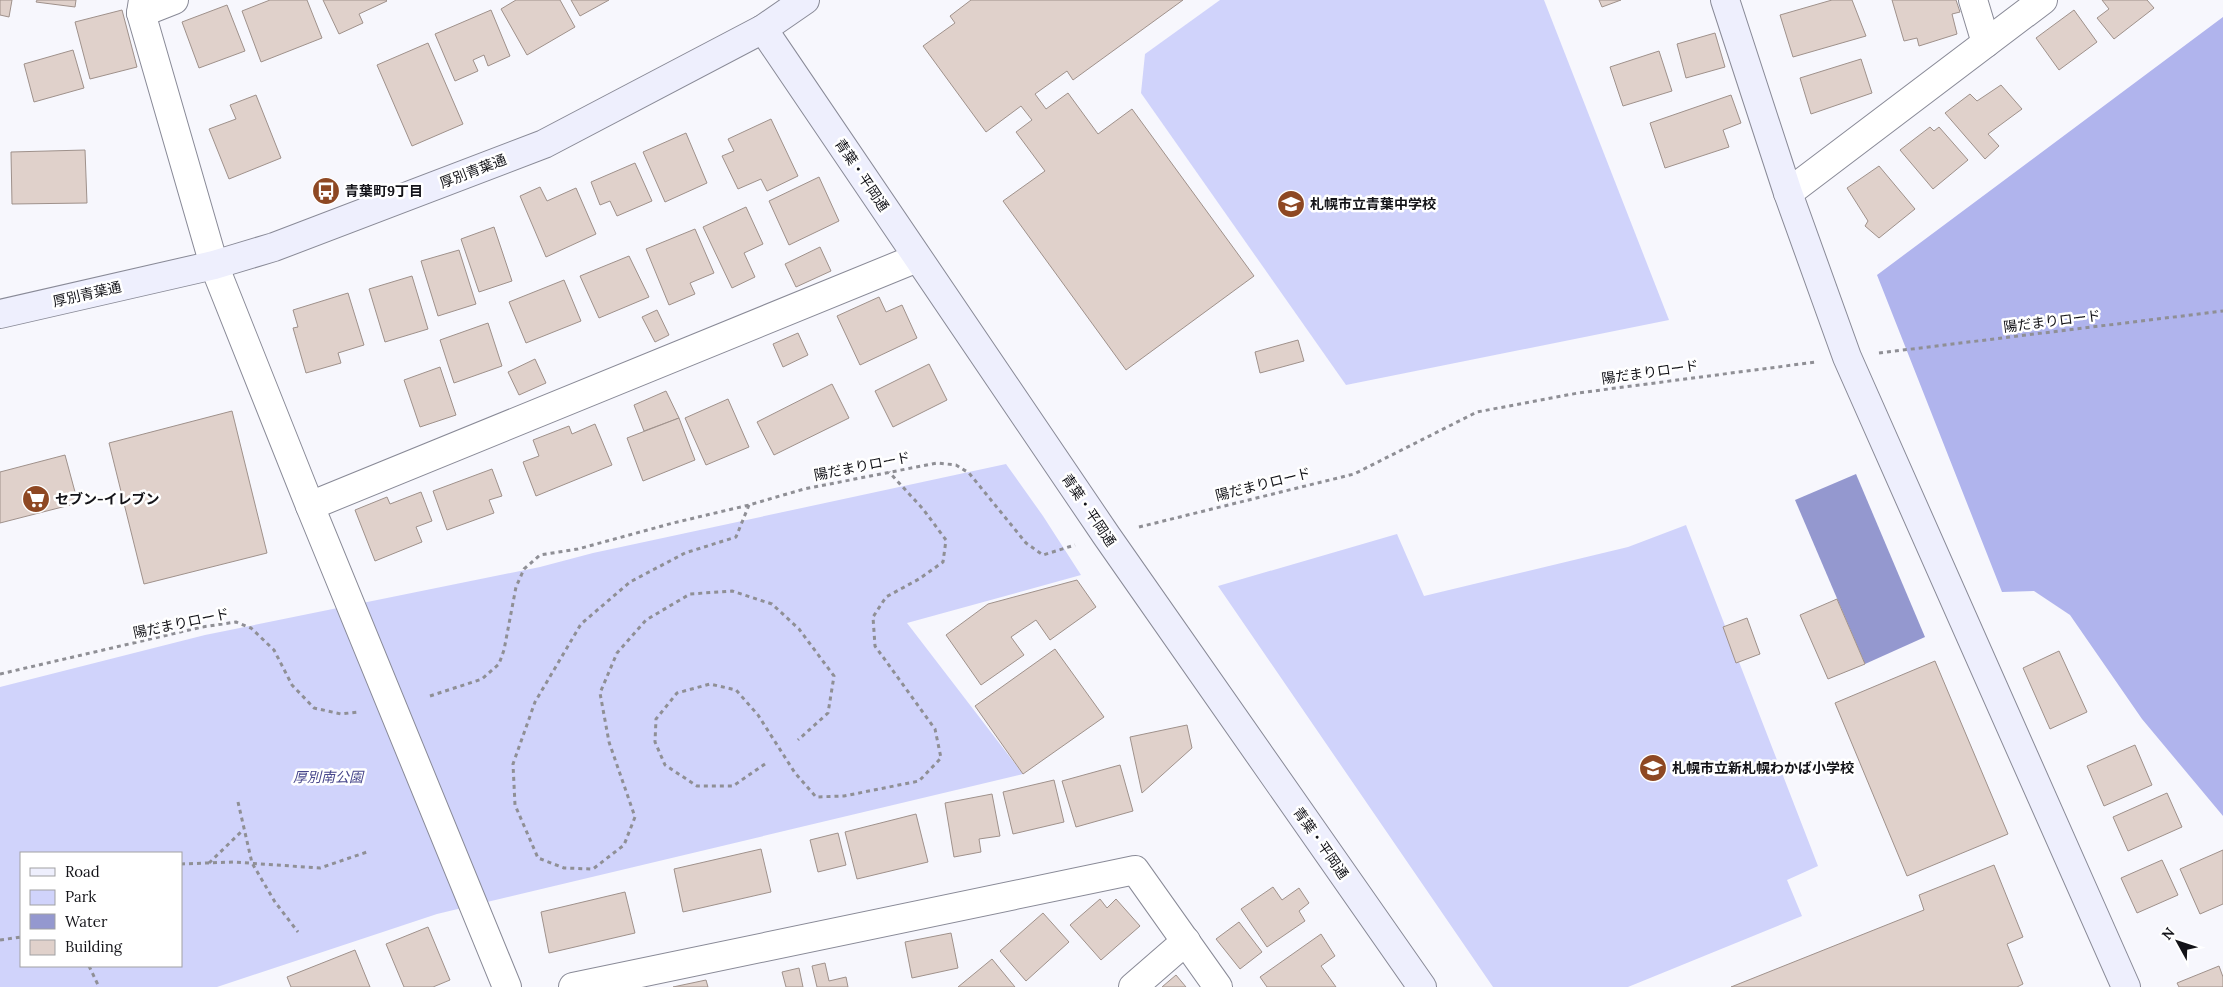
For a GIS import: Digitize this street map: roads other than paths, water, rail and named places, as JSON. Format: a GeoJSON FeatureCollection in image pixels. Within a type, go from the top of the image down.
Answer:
{"type":"FeatureCollection","features":[{"type":"Feature","properties":{"kind":"street"},"geometry":{"type":"LineString","coordinates":[[174,0],[142,6],[214,264],[310,506],[507,987]]}},
{"type":"Feature","properties":{"kind":"street","name":"厚別青葉通"},"geometry":{"type":"LineString","coordinates":[[0,314],[214,264],[274,247],[544,144],[763,29],[805,0]]}},
{"type":"Feature","properties":{"kind":"street"},"geometry":{"type":"LineString","coordinates":[[1725,0],[1788,193],[1847,357],[2126,987]]}},
{"type":"Feature","properties":{"kind":"street"},"geometry":{"type":"LineString","coordinates":[[1973,0],[1986,43]]}},
{"type":"Feature","properties":{"kind":"street"},"geometry":{"type":"LineString","coordinates":[[1788,193],[2043,0]]}},
{"type":"Feature","properties":{"kind":"street","name":"青葉・平岡通"},"geometry":{"type":"LineString","coordinates":[[763,29],[1106,535],[1422,987]]}},
{"type":"Feature","properties":{"kind":"street"},"geometry":{"type":"LineString","coordinates":[[310,506],[917,258]]}},
{"type":"Feature","properties":{"kind":"street"},"geometry":{"type":"LineString","coordinates":[[573,987],[1135,870],[1218,987]]}},
{"type":"Feature","properties":{"kind":"street"},"geometry":{"type":"LineString","coordinates":[[1133,987],[1186,941]]}},
{"type":"Feature","properties":{"kind":"water"},"geometry":{"type":"Polygon","coordinates":[[[1856,474],[1925,637],[1865,664],[1795,500],[1856,474]]]}},
{"type":"Feature","properties":{"kind":"place","name":"青葉町9丁目"},"geometry":{"type":"Point","coordinates":[326,191]}},
{"type":"Feature","properties":{"kind":"place","name":"札幌市立青葉中学校"},"geometry":{"type":"Point","coordinates":[1291,204]}},
{"type":"Feature","properties":{"kind":"place","name":"セブン-イレブン"},"geometry":{"type":"Point","coordinates":[36,499]}},
{"type":"Feature","properties":{"kind":"place","name":"札幌市立新札幌わかば小学校"},"geometry":{"type":"Point","coordinates":[1653,768]}},
{"type":"Feature","properties":{"kind":"park label","name":"厚別南公園"},"geometry":{"type":"Point","coordinates":[328,777]}}]}
